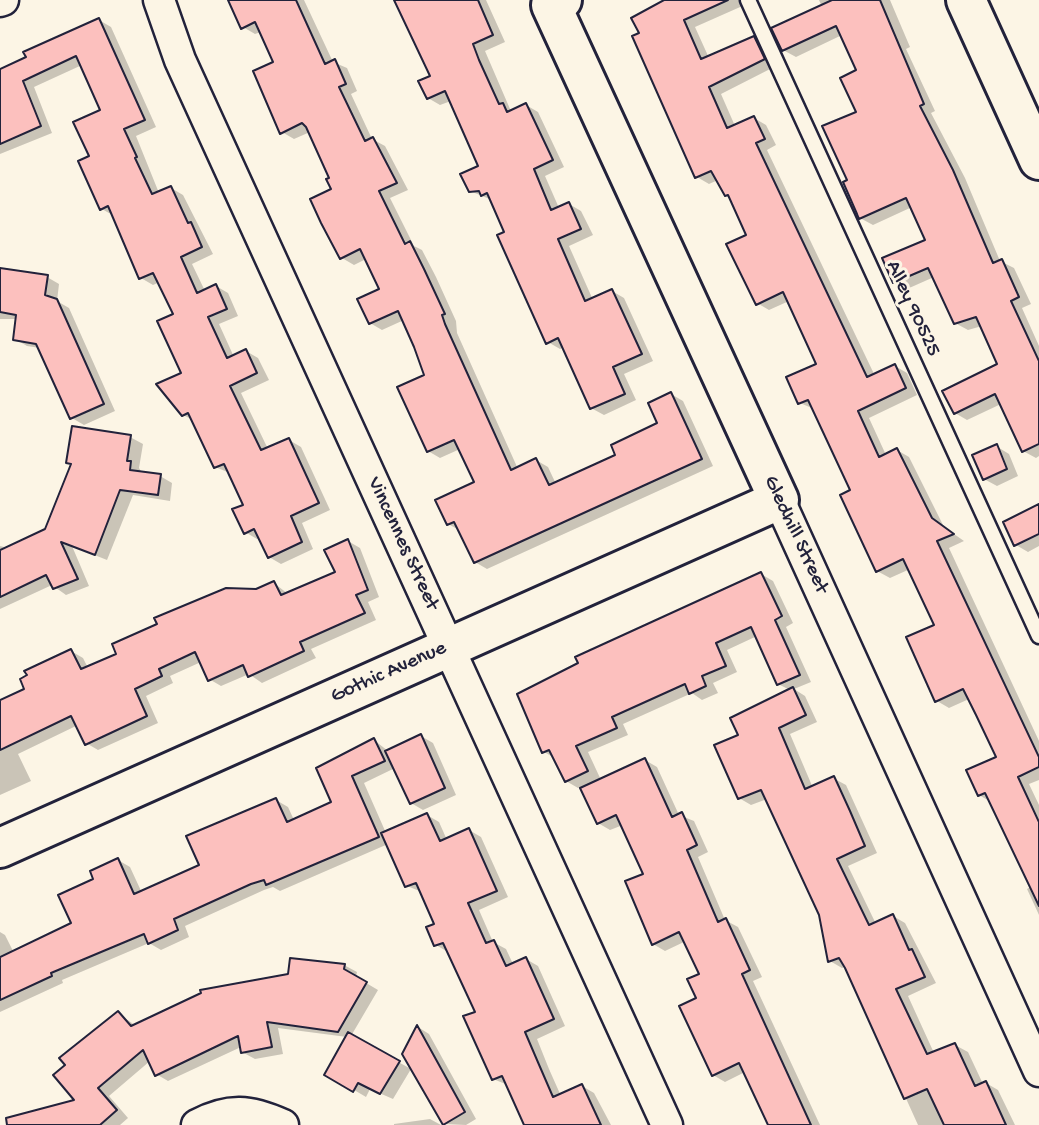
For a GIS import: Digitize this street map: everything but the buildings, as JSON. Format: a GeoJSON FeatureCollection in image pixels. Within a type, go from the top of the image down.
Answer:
{"type":"FeatureCollection","features":[{"type":"Feature","properties":{"kind":"street","name":"Vincennes Street"},"geometry":{"type":"LineString","coordinates":[[159,0],[180,61],[667,1125]]}},
{"type":"Feature","properties":{"kind":"street"},"geometry":{"type":"LineString","coordinates":[[965,0],[1039,160]]}},
{"type":"Feature","properties":{"kind":"street","name":"Gledhill Street"},"geometry":{"type":"LineString","coordinates":[[554,2],[1039,1071]]}},
{"type":"Feature","properties":{"kind":"street","name":"Gothic Avenue"},"geometry":{"type":"LineString","coordinates":[[0,848],[779,500]]}},
{"type":"Feature","properties":{"kind":"street"},"geometry":{"type":"LineString","coordinates":[[197,1125],[222,1113],[256,1113],[283,1125]]}},
{"type":"Feature","properties":{"kind":"lane","name":"Alley 90525"},"geometry":{"type":"LineString","coordinates":[[748,0],[1039,636]]}}]}
